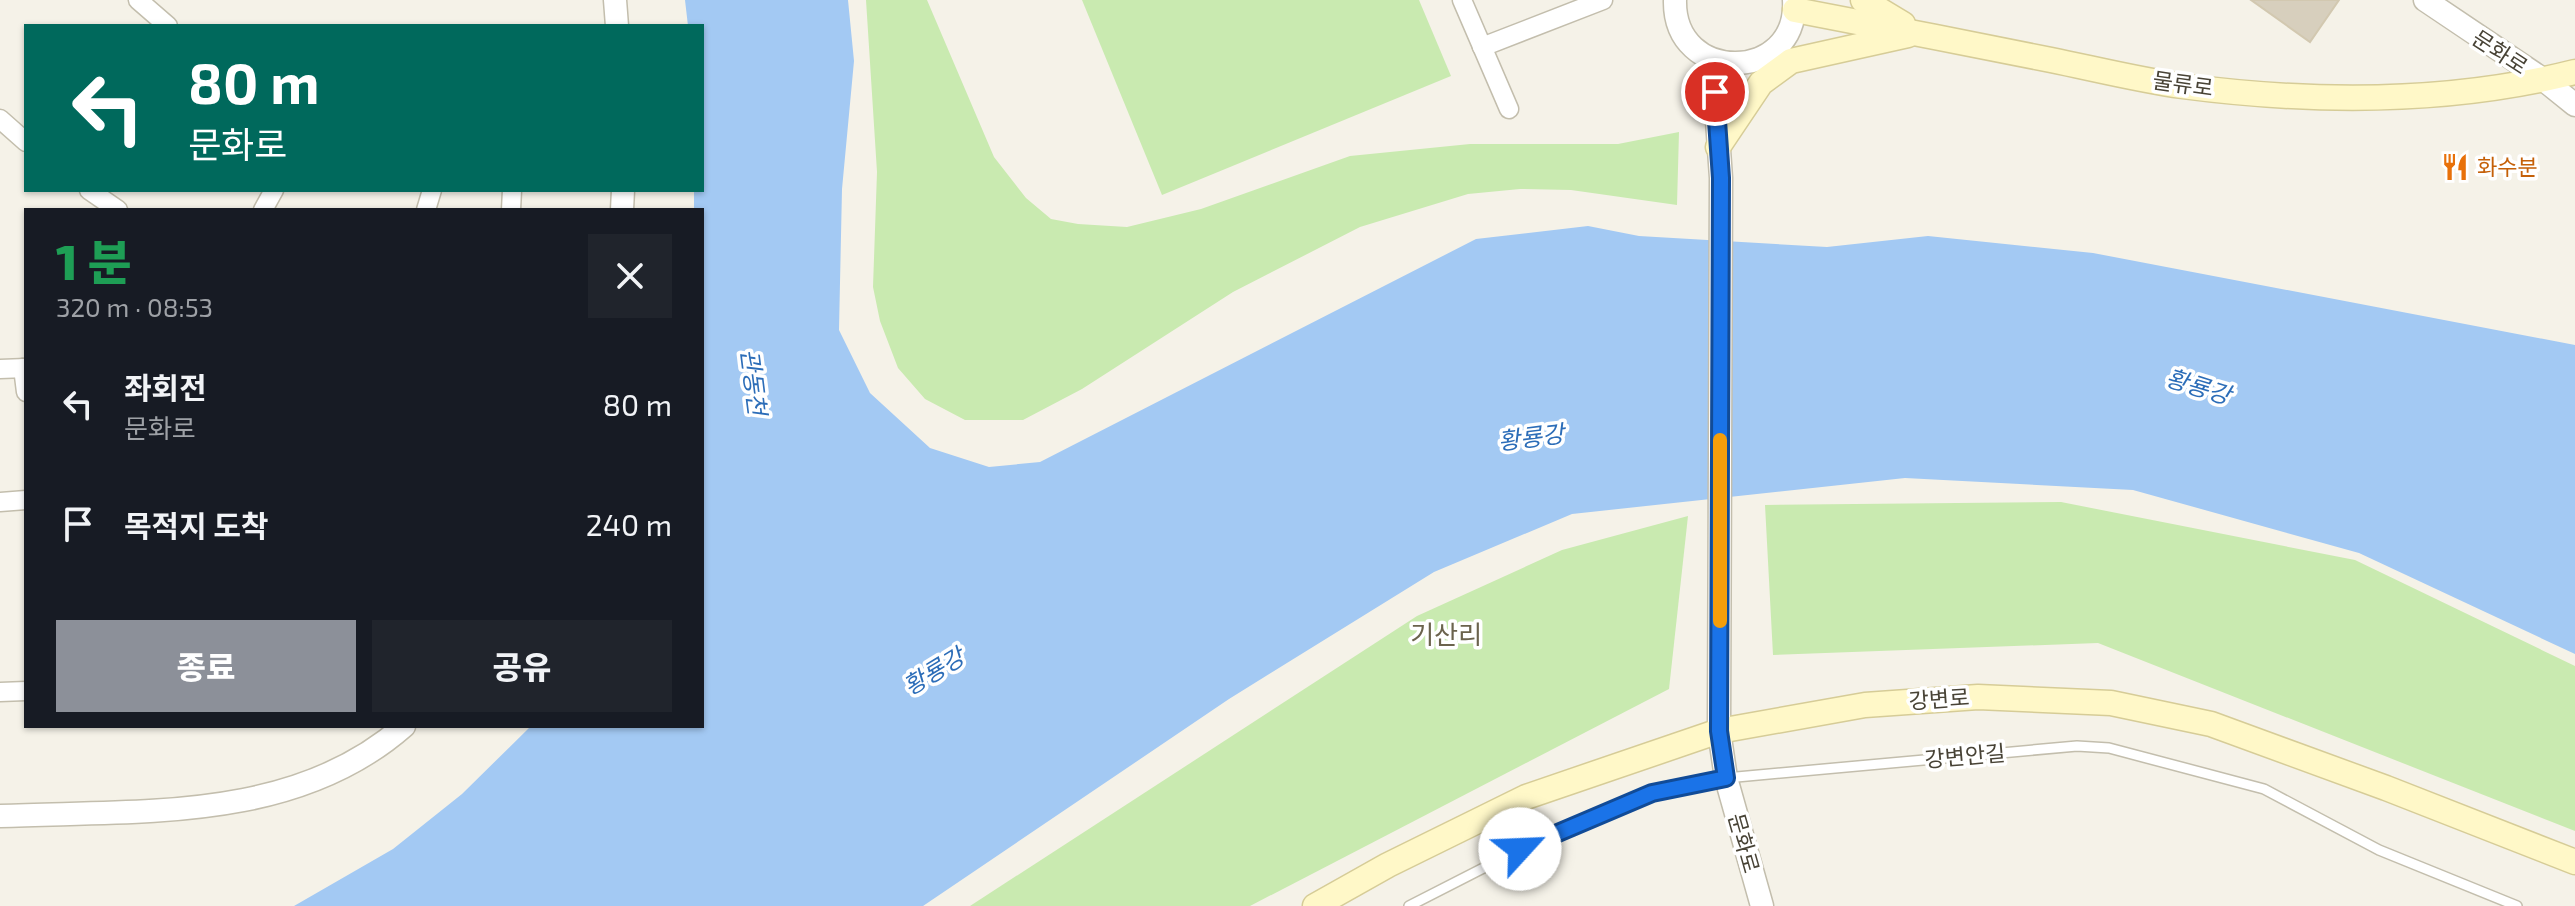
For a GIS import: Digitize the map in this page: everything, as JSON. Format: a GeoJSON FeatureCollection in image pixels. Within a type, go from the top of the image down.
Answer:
{"type":"FeatureCollection","features":[{"type":"Feature","properties":{"kind":"main road"},"geometry":{"type":"LineString","coordinates":[[1863,0],[1918,33]]}},
{"type":"Feature","properties":{"kind":"main road","name":"물류로"},"geometry":{"type":"LineString","coordinates":[[1794,5],[2181,86],[2258,93],[2385,98],[2450,93],[2544,80],[2575,72]]}},
{"type":"Feature","properties":{"kind":"main road"},"geometry":{"type":"LineString","coordinates":[[1718,147],[1761,83],[1791,61],[1918,33]]}},
{"type":"Feature","properties":{"kind":"main road","name":"강변로"},"geometry":{"type":"LineString","coordinates":[[1315,906],[1388,865],[1526,797],[1719,731],[1815,711],[1978,697],[2111,703],[2211,724],[2575,862]]}},
{"type":"Feature","properties":{"kind":"street"},"geometry":{"type":"LineString","coordinates":[[138,0],[166,24]]}},
{"type":"Feature","properties":{"kind":"street"},"geometry":{"type":"LineString","coordinates":[[615,0],[617,24]]}},
{"type":"Feature","properties":{"kind":"street"},"geometry":{"type":"LineString","coordinates":[[1462,0],[1509,109]]}},
{"type":"Feature","properties":{"kind":"street"},"geometry":{"type":"LineString","coordinates":[[1482,47],[1603,0]]}},
{"type":"Feature","properties":{"kind":"street"},"geometry":{"type":"LineString","coordinates":[[1675,0],[1675,13],[1681,31],[1692,47],[1708,58],[1724,63],[1746,64],[1764,57],[1779,45],[1790,29],[1794,5]]}},
{"type":"Feature","properties":{"kind":"street","name":"문화로"},"geometry":{"type":"LineString","coordinates":[[2425,0],[2544,80],[2575,105]]}},
{"type":"Feature","properties":{"kind":"street","name":"문화로"},"geometry":{"type":"LineString","coordinates":[[1724,63],[1715,92],[1721,178],[1719,731],[1726,778],[1762,906]]}},
{"type":"Feature","properties":{"kind":"street"},"geometry":{"type":"LineString","coordinates":[[0,119],[24,140]]}},
{"type":"Feature","properties":{"kind":"street"},"geometry":{"type":"LineString","coordinates":[[92,192],[115,208]]}},
{"type":"Feature","properties":{"kind":"street"},"geometry":{"type":"LineString","coordinates":[[0,369],[24,368]]}},
{"type":"Feature","properties":{"kind":"street"},"geometry":{"type":"LineString","coordinates":[[0,502],[24,500]]}},
{"type":"Feature","properties":{"kind":"street"},"geometry":{"type":"LineString","coordinates":[[0,692],[24,691]]}},
{"type":"Feature","properties":{"kind":"street"},"geometry":{"type":"LineString","coordinates":[[0,816],[160,809],[273,795],[320,780],[356,761],[401,728]]}},
{"type":"Feature","properties":{"kind":"lane","name":"강변안길"},"geometry":{"type":"LineString","coordinates":[[1409,906],[1559,830],[1652,793],[1726,778],[2062,747],[2109,748],[2264,789],[2379,850],[2517,906]]}},
{"type":"Feature","properties":{"kind":"green space"},"geometry":{"type":"Polygon","coordinates":[[[866,0],[927,0],[994,157],[1026,198],[1051,219],[1127,227],[1201,209],[1350,156],[1470,144],[1618,144],[1679,132],[1677,205],[1571,190],[1520,189],[1468,194],[1360,227],[1233,292],[1082,389],[1023,420],[965,420],[925,399],[898,368],[880,321],[873,287],[877,172],[866,0]]]}},
{"type":"Feature","properties":{"kind":"green space"},"geometry":{"type":"Polygon","coordinates":[[[1082,0],[1419,0],[1451,76],[1162,195],[1082,0]]]}},
{"type":"Feature","properties":{"kind":"green space"},"geometry":{"type":"Polygon","coordinates":[[[2061,502],[2355,560],[2575,666],[2575,831],[2098,643],[1773,655],[1765,505],[2061,502]]]}},
{"type":"Feature","properties":{"kind":"green space"},"geometry":{"type":"Polygon","coordinates":[[[1688,516],[1669,689],[1250,906],[970,906],[1417,616],[1562,550],[1688,516]]]}},
{"type":"Feature","properties":{"kind":"water"},"geometry":{"type":"Polygon","coordinates":[[[685,0],[848,0],[854,61],[842,189],[839,330],[870,393],[930,448],[989,467],[1040,462],[1476,239],[1588,226],[1639,236],[1827,247],[1928,236],[2093,253],[2575,345],[2575,654],[2359,553],[2133,490],[1905,478],[1572,514],[1434,572],[1229,699],[923,906],[294,906],[393,849],[462,794],[529,728],[704,728],[704,208],[694,208],[694,192],[704,192],[704,24],[688,24],[685,0]]]}},
{"type":"Feature","properties":{"kind":"building"},"geometry":{"type":"Polygon","coordinates":[[[2251,0],[2339,0],[2310,42],[2251,0]]]}},
{"type":"Feature","properties":{"kind":"slow traffic"},"geometry":{"type":"LineString","coordinates":[[1720,440],[1720,621]]}},
{"type":"Feature","properties":{"kind":"place","name":"화수분"},"geometry":{"type":"Point","coordinates":[2455,167]}},
{"type":"Feature","properties":{"kind":"district","name":"기산리"},"geometry":{"type":"Point","coordinates":[1446,635]}},
{"type":"Feature","properties":{"kind":"route"},"geometry":{"type":"LineString","coordinates":[[1520,849],[1652,793],[1726,778],[1719,731],[1721,178],[1715,92]]}},
{"type":"Feature","properties":{"kind":"water label","name":"관동천"},"geometry":{"type":"Point","coordinates":[753,382]}},
{"type":"Feature","properties":{"kind":"water label","name":"황룡강"},"geometry":{"type":"Point","coordinates":[2198,387]}},
{"type":"Feature","properties":{"kind":"water label","name":"황룡강"},"geometry":{"type":"Point","coordinates":[1531,438]}},
{"type":"Feature","properties":{"kind":"water label","name":"황룡강"},"geometry":{"type":"Point","coordinates":[934,672]}}]}
